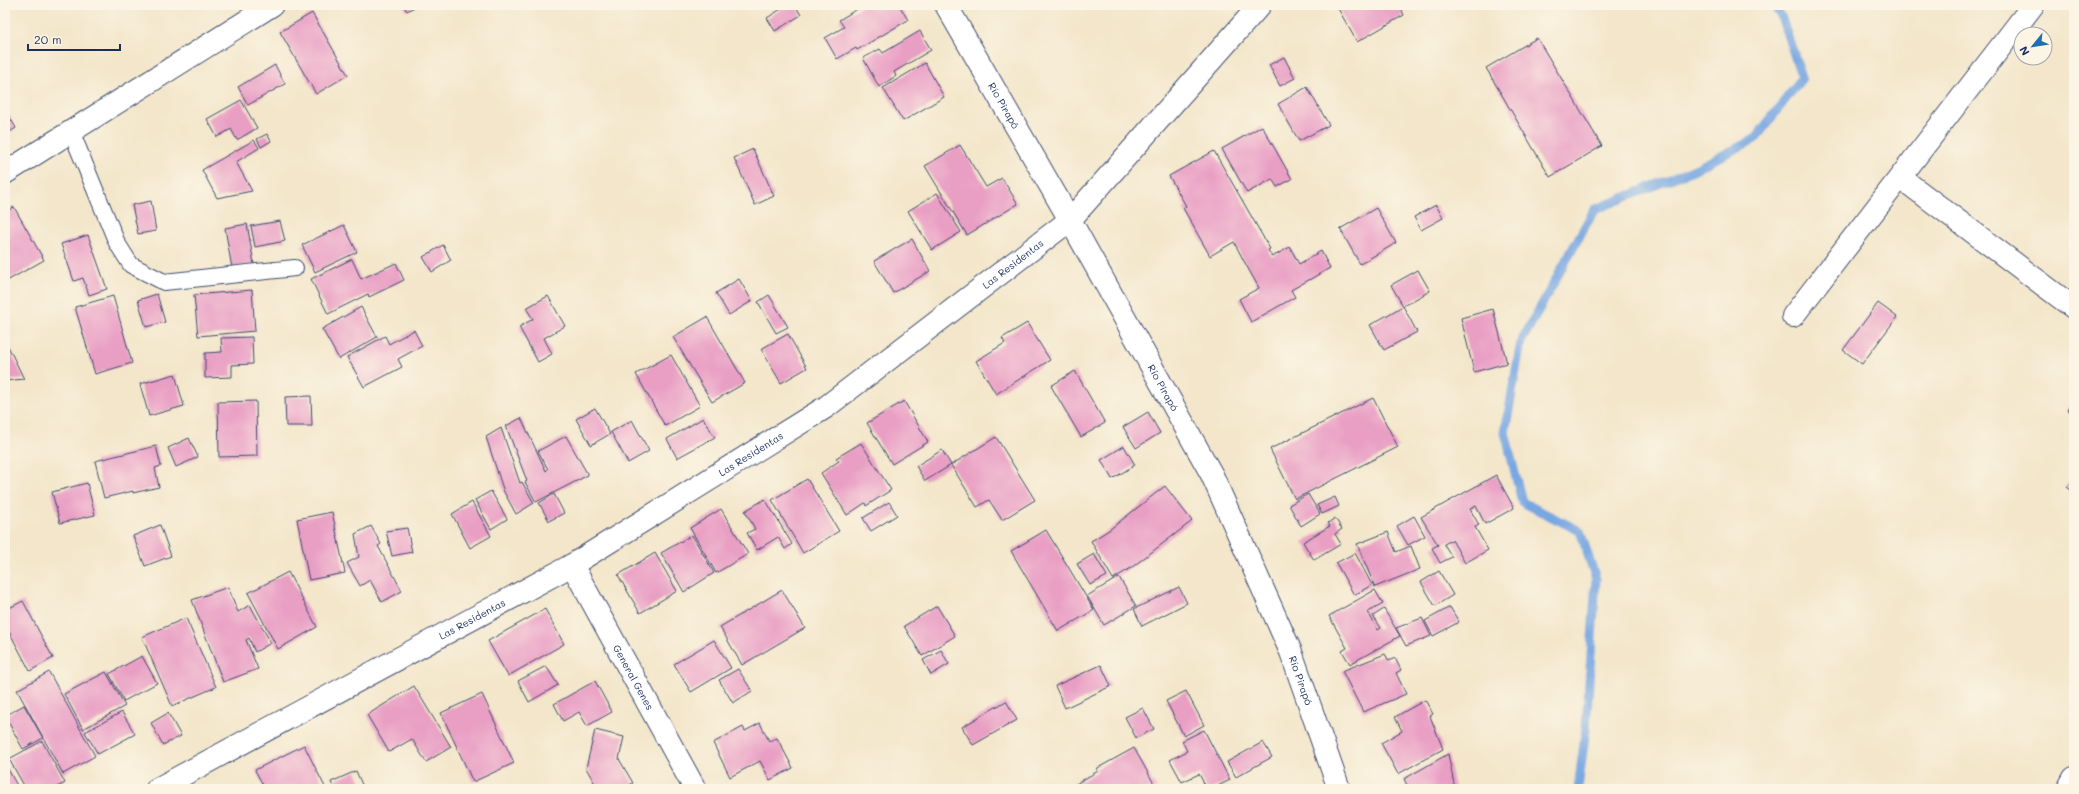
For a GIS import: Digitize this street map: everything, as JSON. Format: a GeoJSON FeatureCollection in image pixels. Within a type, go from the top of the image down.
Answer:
{"type":"FeatureCollection","features":[{"type":"Feature","properties":{"kind":"street"},"geometry":{"type":"LineString","coordinates":[[5,173],[272,5]]}},
{"type":"Feature","properties":{"kind":"street","name":"Río Pirapó"},"geometry":{"type":"LineString","coordinates":[[946,5],[1070,220],[1212,475],[1291,652],[1339,789]]}},
{"type":"Feature","properties":{"kind":"street","name":"Las Residentas"},"geometry":{"type":"LineString","coordinates":[[157,789],[572,565],[826,407],[1070,220],[1260,5]]}},
{"type":"Feature","properties":{"kind":"street"},"geometry":{"type":"LineString","coordinates":[[1793,316],[2033,5]]}},
{"type":"Feature","properties":{"kind":"street"},"geometry":{"type":"LineString","coordinates":[[1901,178],[2074,308]]}},
{"type":"Feature","properties":{"kind":"street","name":"General Genes"},"geometry":{"type":"LineString","coordinates":[[572,565],[695,789]]}},
{"type":"Feature","properties":{"kind":"street"},"geometry":{"type":"LineString","coordinates":[[2068,789],[2074,778]]}},
{"type":"Feature","properties":{"kind":"lane"},"geometry":{"type":"LineString","coordinates":[[71,132],[116,243],[131,265],[164,282],[295,268]]}},
{"type":"Feature","properties":{"kind":"building"},"geometry":{"type":"Polygon","coordinates":[[[403,5],[418,5],[407,11],[403,5]]]}},
{"type":"Feature","properties":{"kind":"building"},"geometry":{"type":"Polygon","coordinates":[[[779,5],[795,5],[801,15],[775,31],[767,18],[781,9],[779,5]]]}},
{"type":"Feature","properties":{"kind":"building"},"geometry":{"type":"Polygon","coordinates":[[[864,5],[899,5],[908,20],[857,50],[856,48],[837,59],[825,38],[844,27],[839,20],[864,5]]]}},
{"type":"Feature","properties":{"kind":"building"},"geometry":{"type":"Polygon","coordinates":[[[1336,5],[1399,5],[1404,15],[1357,42],[1336,5]]]}},
{"type":"Feature","properties":{"kind":"building"},"geometry":{"type":"Polygon","coordinates":[[[312,13],[348,75],[316,94],[280,32],[312,13]]]}},
{"type":"Feature","properties":{"kind":"building"},"geometry":{"type":"Polygon","coordinates":[[[920,31],[931,50],[894,72],[896,76],[879,87],[863,58],[880,49],[883,53],[920,31]]]}},
{"type":"Feature","properties":{"kind":"building"},"geometry":{"type":"Polygon","coordinates":[[[1537,38],[1602,146],[1550,177],[1486,68],[1537,38]]]}},
{"type":"Feature","properties":{"kind":"building"},"geometry":{"type":"Polygon","coordinates":[[[1284,57],[1295,78],[1280,86],[1269,65],[1284,57]]]}},
{"type":"Feature","properties":{"kind":"building"},"geometry":{"type":"Polygon","coordinates":[[[925,63],[944,97],[903,121],[883,88],[925,63]]]}},
{"type":"Feature","properties":{"kind":"building"},"geometry":{"type":"Polygon","coordinates":[[[275,65],[285,84],[248,105],[238,87],[275,65]]]}},
{"type":"Feature","properties":{"kind":"building"},"geometry":{"type":"Polygon","coordinates":[[[1307,87],[1329,125],[1299,141],[1278,104],[1307,87]]]}},
{"type":"Feature","properties":{"kind":"building"},"geometry":{"type":"Polygon","coordinates":[[[241,100],[257,128],[237,140],[231,129],[217,137],[207,119],[241,100]]]}},
{"type":"Feature","properties":{"kind":"building"},"geometry":{"type":"Polygon","coordinates":[[[5,109],[16,128],[5,135],[5,109]]]}},
{"type":"Feature","properties":{"kind":"building"},"geometry":{"type":"Polygon","coordinates":[[[1262,126],[1292,179],[1277,187],[1272,179],[1247,193],[1222,149],[1262,126]]]}},
{"type":"Feature","properties":{"kind":"building"},"geometry":{"type":"Polygon","coordinates":[[[267,134],[271,141],[261,147],[257,139],[267,134]]]}},
{"type":"Feature","properties":{"kind":"building"},"geometry":{"type":"Polygon","coordinates":[[[254,140],[259,148],[236,162],[252,191],[217,198],[202,170],[254,140]]]}},
{"type":"Feature","properties":{"kind":"building"},"geometry":{"type":"Polygon","coordinates":[[[960,145],[986,187],[1002,178],[1018,204],[967,235],[925,166],[960,145]]]}},
{"type":"Feature","properties":{"kind":"building"},"geometry":{"type":"Polygon","coordinates":[[[753,149],[774,196],[755,205],[734,158],[753,149]]]}},
{"type":"Feature","properties":{"kind":"building"},"geometry":{"type":"Polygon","coordinates":[[[1214,151],[1270,249],[1268,250],[1272,257],[1290,247],[1299,264],[1321,251],[1330,268],[1291,290],[1295,297],[1251,322],[1239,299],[1259,288],[1234,242],[1210,256],[1183,208],[1186,206],[1169,176],[1214,151]]]}},
{"type":"Feature","properties":{"kind":"building"},"geometry":{"type":"Polygon","coordinates":[[[937,193],[961,232],[932,250],[908,211],[937,193]]]}},
{"type":"Feature","properties":{"kind":"building"},"geometry":{"type":"Polygon","coordinates":[[[151,201],[156,231],[138,234],[132,205],[151,201]]]}},
{"type":"Feature","properties":{"kind":"building"},"geometry":{"type":"Polygon","coordinates":[[[1436,205],[1443,218],[1421,230],[1414,217],[1436,205]]]}},
{"type":"Feature","properties":{"kind":"building"},"geometry":{"type":"Polygon","coordinates":[[[14,207],[44,260],[5,282],[5,212],[14,207]]]}},
{"type":"Feature","properties":{"kind":"building"},"geometry":{"type":"Polygon","coordinates":[[[1376,208],[1396,243],[1360,264],[1340,229],[1376,208]]]}},
{"type":"Feature","properties":{"kind":"building"},"geometry":{"type":"Polygon","coordinates":[[[280,221],[285,241],[255,247],[251,226],[280,221]]]}},
{"type":"Feature","properties":{"kind":"building"},"geometry":{"type":"Polygon","coordinates":[[[247,224],[254,264],[232,268],[225,228],[247,224]]]}},
{"type":"Feature","properties":{"kind":"building"},"geometry":{"type":"Polygon","coordinates":[[[344,225],[357,252],[315,272],[302,245],[344,225]]]}},
{"type":"Feature","properties":{"kind":"building"},"geometry":{"type":"Polygon","coordinates":[[[88,235],[107,289],[89,295],[83,278],[74,281],[61,244],[88,235]]]}},
{"type":"Feature","properties":{"kind":"building"},"geometry":{"type":"Polygon","coordinates":[[[912,239],[930,271],[893,293],[874,261],[912,239]]]}},
{"type":"Feature","properties":{"kind":"building"},"geometry":{"type":"Polygon","coordinates":[[[443,245],[451,260],[432,272],[423,257],[443,245]]]}},
{"type":"Feature","properties":{"kind":"building"},"geometry":{"type":"Polygon","coordinates":[[[352,259],[361,279],[396,263],[404,280],[369,297],[368,294],[328,314],[311,279],[352,259]]]}},
{"type":"Feature","properties":{"kind":"building"},"geometry":{"type":"Polygon","coordinates":[[[1418,270],[1430,291],[1403,306],[1391,285],[1418,270]]]}},
{"type":"Feature","properties":{"kind":"building"},"geometry":{"type":"Polygon","coordinates":[[[739,279],[752,301],[729,315],[716,293],[739,279]]]}},
{"type":"Feature","properties":{"kind":"building"},"geometry":{"type":"Polygon","coordinates":[[[252,290],[255,331],[198,336],[194,295],[252,290]]]}},
{"type":"Feature","properties":{"kind":"building"},"geometry":{"type":"Polygon","coordinates":[[[157,294],[165,322],[146,327],[138,300],[157,294]]]}},
{"type":"Feature","properties":{"kind":"building"},"geometry":{"type":"Polygon","coordinates":[[[769,295],[788,327],[776,333],[758,302],[769,295]]]}},
{"type":"Feature","properties":{"kind":"building"},"geometry":{"type":"Polygon","coordinates":[[[113,296],[132,363],[95,374],[75,307],[113,296]]]}},
{"type":"Feature","properties":{"kind":"building"},"geometry":{"type":"Polygon","coordinates":[[[548,296],[565,326],[544,338],[552,354],[538,362],[519,327],[533,319],[526,308],[548,296]]]}},
{"type":"Feature","properties":{"kind":"building"},"geometry":{"type":"Polygon","coordinates":[[[1878,303],[1897,317],[1862,364],[1843,350],[1878,303]]]}},
{"type":"Feature","properties":{"kind":"building"},"geometry":{"type":"Polygon","coordinates":[[[1403,306],[1417,332],[1384,350],[1370,325],[1403,306]]]}},
{"type":"Feature","properties":{"kind":"building"},"geometry":{"type":"Polygon","coordinates":[[[361,307],[377,337],[339,359],[322,329],[361,307]]]}},
{"type":"Feature","properties":{"kind":"building"},"geometry":{"type":"Polygon","coordinates":[[[1493,309],[1507,363],[1474,372],[1461,318],[1493,309]]]}},
{"type":"Feature","properties":{"kind":"building"},"geometry":{"type":"Polygon","coordinates":[[[707,317],[745,383],[712,402],[673,337],[707,317]]]}},
{"type":"Feature","properties":{"kind":"building"},"geometry":{"type":"Polygon","coordinates":[[[1027,323],[1050,360],[996,394],[976,361],[1005,343],[1002,338],[1027,323]]]}},
{"type":"Feature","properties":{"kind":"building"},"geometry":{"type":"Polygon","coordinates":[[[414,330],[422,346],[398,359],[402,367],[364,387],[347,357],[385,336],[389,344],[414,330]]]}},
{"type":"Feature","properties":{"kind":"building"},"geometry":{"type":"Polygon","coordinates":[[[788,334],[807,368],[781,383],[761,349],[788,334]]]}},
{"type":"Feature","properties":{"kind":"building"},"geometry":{"type":"Polygon","coordinates":[[[252,337],[253,364],[232,365],[232,377],[205,378],[205,353],[222,352],[221,338],[252,337]]]}},
{"type":"Feature","properties":{"kind":"building"},"geometry":{"type":"Polygon","coordinates":[[[5,340],[24,379],[5,381],[5,340]]]}},
{"type":"Feature","properties":{"kind":"building"},"geometry":{"type":"Polygon","coordinates":[[[671,355],[700,406],[665,426],[636,374],[671,355]]]}},
{"type":"Feature","properties":{"kind":"building"},"geometry":{"type":"Polygon","coordinates":[[[1075,371],[1105,423],[1081,437],[1051,386],[1075,371]]]}},
{"type":"Feature","properties":{"kind":"building"},"geometry":{"type":"Polygon","coordinates":[[[175,374],[184,406],[149,416],[140,384],[175,374]]]}},
{"type":"Feature","properties":{"kind":"building"},"geometry":{"type":"Polygon","coordinates":[[[311,396],[312,426],[286,426],[285,397],[311,396]]]}},
{"type":"Feature","properties":{"kind":"building"},"geometry":{"type":"Polygon","coordinates":[[[1373,398],[1398,447],[1295,499],[1270,449],[1373,398]]]}},
{"type":"Feature","properties":{"kind":"building"},"geometry":{"type":"Polygon","coordinates":[[[2074,399],[2074,415],[2067,409],[2074,399]]]}},
{"type":"Feature","properties":{"kind":"building"},"geometry":{"type":"Polygon","coordinates":[[[256,401],[257,456],[219,457],[218,402],[256,401]]]}},
{"type":"Feature","properties":{"kind":"building"},"geometry":{"type":"Polygon","coordinates":[[[904,401],[928,442],[892,464],[867,423],[904,401]]]}},
{"type":"Feature","properties":{"kind":"building"},"geometry":{"type":"Polygon","coordinates":[[[595,408],[610,434],[591,445],[576,419],[595,408]]]}},
{"type":"Feature","properties":{"kind":"building"},"geometry":{"type":"Polygon","coordinates":[[[1148,412],[1160,433],[1136,448],[1123,427],[1148,412]]]}},
{"type":"Feature","properties":{"kind":"building"},"geometry":{"type":"Polygon","coordinates":[[[521,418],[546,471],[548,469],[538,451],[566,436],[588,475],[536,502],[525,482],[527,481],[506,426],[521,418]]]}},
{"type":"Feature","properties":{"kind":"building"},"geometry":{"type":"Polygon","coordinates":[[[703,418],[715,437],[677,458],[667,439],[703,418]]]}},
{"type":"Feature","properties":{"kind":"building"},"geometry":{"type":"Polygon","coordinates":[[[632,420],[649,451],[628,463],[611,432],[632,420]]]}},
{"type":"Feature","properties":{"kind":"building"},"geometry":{"type":"Polygon","coordinates":[[[501,428],[520,483],[522,482],[534,503],[516,514],[504,492],[486,437],[501,428]]]}},
{"type":"Feature","properties":{"kind":"building"},"geometry":{"type":"Polygon","coordinates":[[[996,437],[1035,500],[1002,520],[989,500],[977,507],[951,465],[996,437]]]}},
{"type":"Feature","properties":{"kind":"building"},"geometry":{"type":"Polygon","coordinates":[[[189,438],[198,457],[176,467],[168,448],[189,438]]]}},
{"type":"Feature","properties":{"kind":"building"},"geometry":{"type":"Polygon","coordinates":[[[861,443],[891,490],[866,506],[865,503],[847,515],[821,473],[839,461],[836,458],[861,443]]]}},
{"type":"Feature","properties":{"kind":"building"},"geometry":{"type":"Polygon","coordinates":[[[156,446],[161,466],[155,468],[159,487],[104,498],[95,461],[156,446]]]}},
{"type":"Feature","properties":{"kind":"building"},"geometry":{"type":"Polygon","coordinates":[[[1124,446],[1135,465],[1112,479],[1101,460],[1124,446]]]}},
{"type":"Feature","properties":{"kind":"building"},"geometry":{"type":"Polygon","coordinates":[[[942,450],[951,465],[925,481],[916,466],[942,450]]]}},
{"type":"Feature","properties":{"kind":"building"},"geometry":{"type":"Polygon","coordinates":[[[1496,475],[1514,508],[1485,524],[1476,506],[1470,509],[1479,525],[1475,527],[1488,550],[1465,563],[1452,540],[1444,544],[1452,557],[1440,563],[1432,548],[1438,545],[1421,517],[1496,475]]]}},
{"type":"Feature","properties":{"kind":"building"},"geometry":{"type":"Polygon","coordinates":[[[2074,478],[2074,492],[2067,487],[2074,478]]]}},
{"type":"Feature","properties":{"kind":"building"},"geometry":{"type":"Polygon","coordinates":[[[807,479],[839,531],[803,553],[772,500],[807,479]]]}},
{"type":"Feature","properties":{"kind":"building"},"geometry":{"type":"Polygon","coordinates":[[[87,483],[95,515],[60,523],[52,492],[87,483]]]}},
{"type":"Feature","properties":{"kind":"building"},"geometry":{"type":"Polygon","coordinates":[[[1165,486],[1192,521],[1131,568],[1113,579],[1091,541],[1109,530],[1165,486]]]}},
{"type":"Feature","properties":{"kind":"building"},"geometry":{"type":"Polygon","coordinates":[[[491,491],[507,519],[491,529],[475,500],[491,491]]]}},
{"type":"Feature","properties":{"kind":"building"},"geometry":{"type":"Polygon","coordinates":[[[554,494],[564,513],[549,521],[539,503],[554,494]]]}},
{"type":"Feature","properties":{"kind":"building"},"geometry":{"type":"Polygon","coordinates":[[[1308,494],[1320,514],[1301,526],[1289,505],[1308,494]]]}},
{"type":"Feature","properties":{"kind":"building"},"geometry":{"type":"Polygon","coordinates":[[[1335,497],[1339,506],[1322,514],[1317,505],[1335,497]]]}},
{"type":"Feature","properties":{"kind":"building"},"geometry":{"type":"Polygon","coordinates":[[[765,499],[792,544],[785,549],[778,537],[757,550],[747,533],[755,529],[745,511],[765,499]]]}},
{"type":"Feature","properties":{"kind":"building"},"geometry":{"type":"Polygon","coordinates":[[[472,502],[491,536],[470,548],[452,514],[472,502]]]}},
{"type":"Feature","properties":{"kind":"building"},"geometry":{"type":"Polygon","coordinates":[[[889,502],[897,515],[871,531],[863,518],[889,502]]]}},
{"type":"Feature","properties":{"kind":"building"},"geometry":{"type":"Polygon","coordinates":[[[721,509],[748,554],[716,573],[690,528],[721,509]]]}},
{"type":"Feature","properties":{"kind":"building"},"geometry":{"type":"Polygon","coordinates":[[[332,512],[345,573],[309,580],[297,519],[332,512]]]}},
{"type":"Feature","properties":{"kind":"building"},"geometry":{"type":"Polygon","coordinates":[[[1414,516],[1425,536],[1408,545],[1397,526],[1414,516]]]}},
{"type":"Feature","properties":{"kind":"building"},"geometry":{"type":"Polygon","coordinates":[[[1335,518],[1342,529],[1335,534],[1341,544],[1314,560],[1303,542],[1330,526],[1328,523],[1335,518]]]}},
{"type":"Feature","properties":{"kind":"building"},"geometry":{"type":"Polygon","coordinates":[[[160,525],[171,556],[145,566],[133,536],[160,525]]]}},
{"type":"Feature","properties":{"kind":"building"},"geometry":{"type":"Polygon","coordinates":[[[371,526],[381,544],[378,546],[402,591],[382,602],[370,580],[360,586],[347,563],[359,557],[355,534],[371,526]]]}},
{"type":"Feature","properties":{"kind":"building"},"geometry":{"type":"Polygon","coordinates":[[[407,528],[412,552],[392,556],[386,531],[407,528]]]}},
{"type":"Feature","properties":{"kind":"building"},"geometry":{"type":"Polygon","coordinates":[[[1046,530],[1094,610],[1058,631],[1011,551],[1046,530]]]}},
{"type":"Feature","properties":{"kind":"building"},"geometry":{"type":"Polygon","coordinates":[[[1388,532],[1396,552],[1411,546],[1420,569],[1375,587],[1357,544],[1388,532]]]}},
{"type":"Feature","properties":{"kind":"building"},"geometry":{"type":"Polygon","coordinates":[[[692,535],[714,573],[684,592],[661,553],[692,535]]]}},
{"type":"Feature","properties":{"kind":"building"},"geometry":{"type":"Polygon","coordinates":[[[655,553],[677,591],[640,613],[618,575],[655,553]]]}},
{"type":"Feature","properties":{"kind":"building"},"geometry":{"type":"Polygon","coordinates":[[[1355,553],[1372,585],[1354,595],[1336,563],[1355,553]]]}},
{"type":"Feature","properties":{"kind":"building"},"geometry":{"type":"Polygon","coordinates":[[[1094,554],[1107,576],[1090,585],[1077,564],[1094,554]]]}},
{"type":"Feature","properties":{"kind":"building"},"geometry":{"type":"Polygon","coordinates":[[[1439,571],[1453,595],[1435,606],[1421,582],[1439,571]]]}},
{"type":"Feature","properties":{"kind":"building"},"geometry":{"type":"Polygon","coordinates":[[[288,572],[317,627],[278,649],[248,593],[288,572]]]}},
{"type":"Feature","properties":{"kind":"building"},"geometry":{"type":"Polygon","coordinates":[[[1119,577],[1136,606],[1104,625],[1087,596],[1119,577]]]}},
{"type":"Feature","properties":{"kind":"building"},"geometry":{"type":"Polygon","coordinates":[[[228,587],[238,612],[250,605],[271,643],[255,652],[249,638],[246,640],[258,669],[223,682],[192,600],[228,587]]]}},
{"type":"Feature","properties":{"kind":"building"},"geometry":{"type":"Polygon","coordinates":[[[1179,587],[1187,603],[1142,626],[1134,609],[1179,587]]]}},
{"type":"Feature","properties":{"kind":"building"},"geometry":{"type":"Polygon","coordinates":[[[782,590],[805,628],[742,665],[720,627],[782,590]]]}},
{"type":"Feature","properties":{"kind":"building"},"geometry":{"type":"Polygon","coordinates":[[[1375,590],[1383,604],[1368,612],[1378,630],[1381,628],[1373,616],[1384,609],[1400,636],[1350,664],[1342,651],[1347,648],[1329,616],[1375,590]]]}},
{"type":"Feature","properties":{"kind":"building"},"geometry":{"type":"Polygon","coordinates":[[[23,601],[53,658],[30,671],[5,624],[5,610],[23,601]]]}},
{"type":"Feature","properties":{"kind":"building"},"geometry":{"type":"Polygon","coordinates":[[[937,606],[955,636],[922,656],[904,626],[937,606]]]}},
{"type":"Feature","properties":{"kind":"building"},"geometry":{"type":"Polygon","coordinates":[[[1450,607],[1459,622],[1433,636],[1425,621],[1450,607]]]}},
{"type":"Feature","properties":{"kind":"building"},"geometry":{"type":"Polygon","coordinates":[[[545,609],[564,644],[508,676],[488,641],[545,609]]]}},
{"type":"Feature","properties":{"kind":"building"},"geometry":{"type":"Polygon","coordinates":[[[186,618],[216,687],[172,706],[142,637],[186,618]]]}},
{"type":"Feature","properties":{"kind":"building"},"geometry":{"type":"Polygon","coordinates":[[[1422,618],[1431,636],[1406,646],[1396,628],[1422,618]]]}},
{"type":"Feature","properties":{"kind":"building"},"geometry":{"type":"Polygon","coordinates":[[[714,640],[731,668],[691,692],[674,664],[714,640]]]}},
{"type":"Feature","properties":{"kind":"building"},"geometry":{"type":"Polygon","coordinates":[[[941,650],[949,664],[931,675],[923,660],[941,650]]]}},
{"type":"Feature","properties":{"kind":"building"},"geometry":{"type":"Polygon","coordinates":[[[1385,654],[1389,661],[1395,658],[1401,670],[1396,673],[1406,694],[1363,712],[1342,671],[1385,654]]]}},
{"type":"Feature","properties":{"kind":"building"},"geometry":{"type":"Polygon","coordinates":[[[142,656],[157,683],[124,701],[109,674],[142,656]]]}},
{"type":"Feature","properties":{"kind":"building"},"geometry":{"type":"Polygon","coordinates":[[[1101,665],[1111,686],[1065,708],[1055,686],[1101,665]]]}},
{"type":"Feature","properties":{"kind":"building"},"geometry":{"type":"Polygon","coordinates":[[[546,666],[558,685],[529,702],[518,681],[546,666]]]}},
{"type":"Feature","properties":{"kind":"building"},"geometry":{"type":"Polygon","coordinates":[[[738,669],[752,691],[733,703],[719,680],[738,669]]]}},
{"type":"Feature","properties":{"kind":"building"},"geometry":{"type":"Polygon","coordinates":[[[49,672],[95,756],[63,774],[17,690],[49,672]]]}},
{"type":"Feature","properties":{"kind":"building"},"geometry":{"type":"Polygon","coordinates":[[[106,672],[125,706],[83,729],[64,694],[106,672]]]}},
{"type":"Feature","properties":{"kind":"building"},"geometry":{"type":"Polygon","coordinates":[[[595,681],[612,712],[587,726],[579,712],[563,721],[554,704],[595,681]]]}},
{"type":"Feature","properties":{"kind":"building"},"geometry":{"type":"Polygon","coordinates":[[[414,686],[451,747],[426,762],[412,739],[389,752],[367,715],[414,686]]]}},
{"type":"Feature","properties":{"kind":"building"},"geometry":{"type":"Polygon","coordinates":[[[1186,691],[1204,725],[1184,736],[1166,701],[1186,691]]]}},
{"type":"Feature","properties":{"kind":"building"},"geometry":{"type":"Polygon","coordinates":[[[482,694],[514,763],[473,782],[441,713],[482,694]]]}},
{"type":"Feature","properties":{"kind":"building"},"geometry":{"type":"Polygon","coordinates":[[[1425,700],[1433,714],[1430,716],[1443,749],[1398,774],[1381,743],[1402,731],[1395,717],[1425,700]]]}},
{"type":"Feature","properties":{"kind":"building"},"geometry":{"type":"Polygon","coordinates":[[[1006,701],[1017,720],[973,745],[962,727],[1006,701]]]}},
{"type":"Feature","properties":{"kind":"building"},"geometry":{"type":"Polygon","coordinates":[[[24,705],[43,738],[23,749],[5,716],[24,705]]]}},
{"type":"Feature","properties":{"kind":"building"},"geometry":{"type":"Polygon","coordinates":[[[1143,708],[1154,729],[1136,738],[1125,717],[1143,708]]]}},
{"type":"Feature","properties":{"kind":"building"},"geometry":{"type":"Polygon","coordinates":[[[122,712],[135,734],[98,754],[85,732],[122,712]]]}},
{"type":"Feature","properties":{"kind":"building"},"geometry":{"type":"Polygon","coordinates":[[[168,713],[181,736],[163,745],[151,723],[168,713]]]}},
{"type":"Feature","properties":{"kind":"building"},"geometry":{"type":"Polygon","coordinates":[[[760,723],[769,741],[777,738],[793,768],[770,780],[760,761],[730,777],[713,743],[743,727],[745,731],[760,723]]]}},
{"type":"Feature","properties":{"kind":"building"},"geometry":{"type":"Polygon","coordinates":[[[595,730],[624,737],[619,759],[633,783],[622,789],[598,789],[586,768],[595,730]]]}},
{"type":"Feature","properties":{"kind":"building"},"geometry":{"type":"Polygon","coordinates":[[[1204,730],[1230,780],[1212,789],[1207,789],[1199,774],[1182,782],[1170,760],[1187,751],[1182,741],[1204,730]]]}},
{"type":"Feature","properties":{"kind":"building"},"geometry":{"type":"Polygon","coordinates":[[[42,741],[65,783],[53,789],[26,789],[9,759],[42,741]]]}},
{"type":"Feature","properties":{"kind":"building"},"geometry":{"type":"Polygon","coordinates":[[[1263,742],[1272,757],[1236,777],[1227,762],[1263,742]]]}},
{"type":"Feature","properties":{"kind":"building"},"geometry":{"type":"Polygon","coordinates":[[[304,745],[326,789],[265,789],[255,770],[304,745]]]}},
{"type":"Feature","properties":{"kind":"building"},"geometry":{"type":"Polygon","coordinates":[[[1134,748],[1157,789],[1069,788],[1098,771],[1096,769],[1134,748]]]}},
{"type":"Feature","properties":{"kind":"building"},"geometry":{"type":"Polygon","coordinates":[[[1448,754],[1455,789],[1409,789],[1404,779],[1448,754]]]}},
{"type":"Feature","properties":{"kind":"building"},"geometry":{"type":"Polygon","coordinates":[[[5,764],[19,789],[5,789],[5,764]]]}},
{"type":"Feature","properties":{"kind":"building"},"geometry":{"type":"Polygon","coordinates":[[[356,771],[364,789],[334,789],[331,782],[356,771]]]}},
{"type":"Feature","properties":{"kind":"waterway"},"geometry":{"type":"LineString","coordinates":[[1578,789],[1586,728],[1596,579],[1580,531],[1522,502],[1505,432],[1521,342],[1594,210],[1695,169],[1755,139],[1802,78],[1781,16],[1773,5]]}}]}
